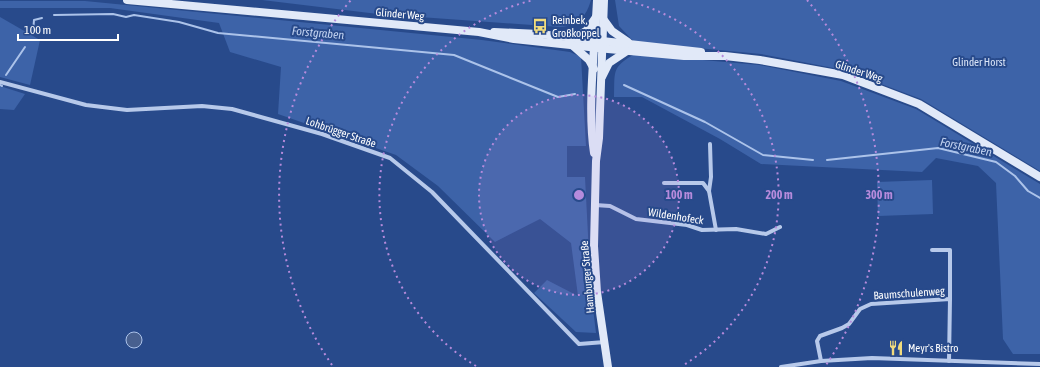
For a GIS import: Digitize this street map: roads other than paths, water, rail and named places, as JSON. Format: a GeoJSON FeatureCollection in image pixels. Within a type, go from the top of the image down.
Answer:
{"type":"FeatureCollection","features":[{"type":"Feature","properties":{"kind":"main road","name":"Glinder Weg"},"geometry":{"type":"LineString","coordinates":[[127,0],[480,32],[514,32],[599,44],[627,51],[684,56],[725,56],[760,60],[842,75],[919,104],[1040,177]]}},
{"type":"Feature","properties":{"kind":"main road","name":"Hamburger Straße"},"geometry":{"type":"LineString","coordinates":[[597,0],[600,18]]}},
{"type":"Feature","properties":{"kind":"main road","name":"Hamburger Straße"},"geometry":{"type":"LineString","coordinates":[[604,0],[600,18],[599,44],[601,83],[599,138],[596,161],[595,267],[608,367]]}},
{"type":"Feature","properties":{"kind":"main road"},"geometry":{"type":"LineString","coordinates":[[594,69],[574,41],[600,18],[612,31],[632,44]]}},
{"type":"Feature","properties":{"kind":"main road","name":"Hamburger Straße"},"geometry":{"type":"LineString","coordinates":[[596,161],[592,139],[594,69],[599,44]]}},
{"type":"Feature","properties":{"kind":"main road"},"geometry":{"type":"LineString","coordinates":[[599,44],[632,44],[683,49],[725,56]]}},
{"type":"Feature","properties":{"kind":"main road"},"geometry":{"type":"LineString","coordinates":[[601,83],[609,63],[627,51]]}},
{"type":"Feature","properties":{"kind":"street","name":"Lohbrügger Straße"},"geometry":{"type":"LineString","coordinates":[[0,82],[86,105],[127,110],[202,106],[232,109],[322,134],[390,158],[432,192],[579,344],[605,342]]}},
{"type":"Feature","properties":{"kind":"street"},"geometry":{"type":"LineString","coordinates":[[710,144],[711,177],[709,192],[716,230]]}},
{"type":"Feature","properties":{"kind":"street"},"geometry":{"type":"LineString","coordinates":[[664,183],[703,183],[709,192]]}},
{"type":"Feature","properties":{"kind":"street","name":"Wildenhofeck"},"geometry":{"type":"LineString","coordinates":[[595,205],[610,206],[636,219],[688,225],[702,230],[736,229],[766,234],[780,227]]}},
{"type":"Feature","properties":{"kind":"street"},"geometry":{"type":"LineString","coordinates":[[932,250],[950,250],[950,299]]}},
{"type":"Feature","properties":{"kind":"street","name":"Baumschulenweg"},"geometry":{"type":"LineString","coordinates":[[820,361],[817,341],[820,336],[848,324],[860,309],[865,306],[890,302],[950,299],[949,360]]}},
{"type":"Feature","properties":{"kind":"street"},"geometry":{"type":"LineString","coordinates":[[781,367],[820,361],[872,358],[949,360],[1006,365],[1040,364]]}},
{"type":"Feature","properties":{"kind":"waterway","name":"Forstgraben"},"geometry":{"type":"LineString","coordinates":[[54,15],[113,14],[126,17],[134,15],[179,22],[218,33],[454,55],[558,97],[575,94]]}},
{"type":"Feature","properties":{"kind":"waterway","name":"Forstgraben"},"geometry":{"type":"LineString","coordinates":[[33,32],[34,20],[42,18]]}},
{"type":"Feature","properties":{"kind":"waterway","name":"Forstgraben"},"geometry":{"type":"LineString","coordinates":[[6,75],[25,47]]}},
{"type":"Feature","properties":{"kind":"waterway","name":"Forstgraben"},"geometry":{"type":"LineString","coordinates":[[624,85],[705,122],[763,155],[813,160]]}},
{"type":"Feature","properties":{"kind":"waterway","name":"Forstgraben"},"geometry":{"type":"LineString","coordinates":[[827,160],[938,148],[996,162],[1015,176],[1028,191],[1040,198]]}},
{"type":"Feature","properties":{"kind":"place","name":"Reinbek, Großkoppel"},"geometry":{"type":"Point","coordinates":[540,26]}},
{"type":"Feature","properties":{"kind":"place","name":"Meyr's Bistro"},"geometry":{"type":"Point","coordinates":[896,348]}},
{"type":"Feature","properties":{"kind":"park label","name":"Glinder Horst"},"geometry":{"type":"Point","coordinates":[979,62]}}]}
